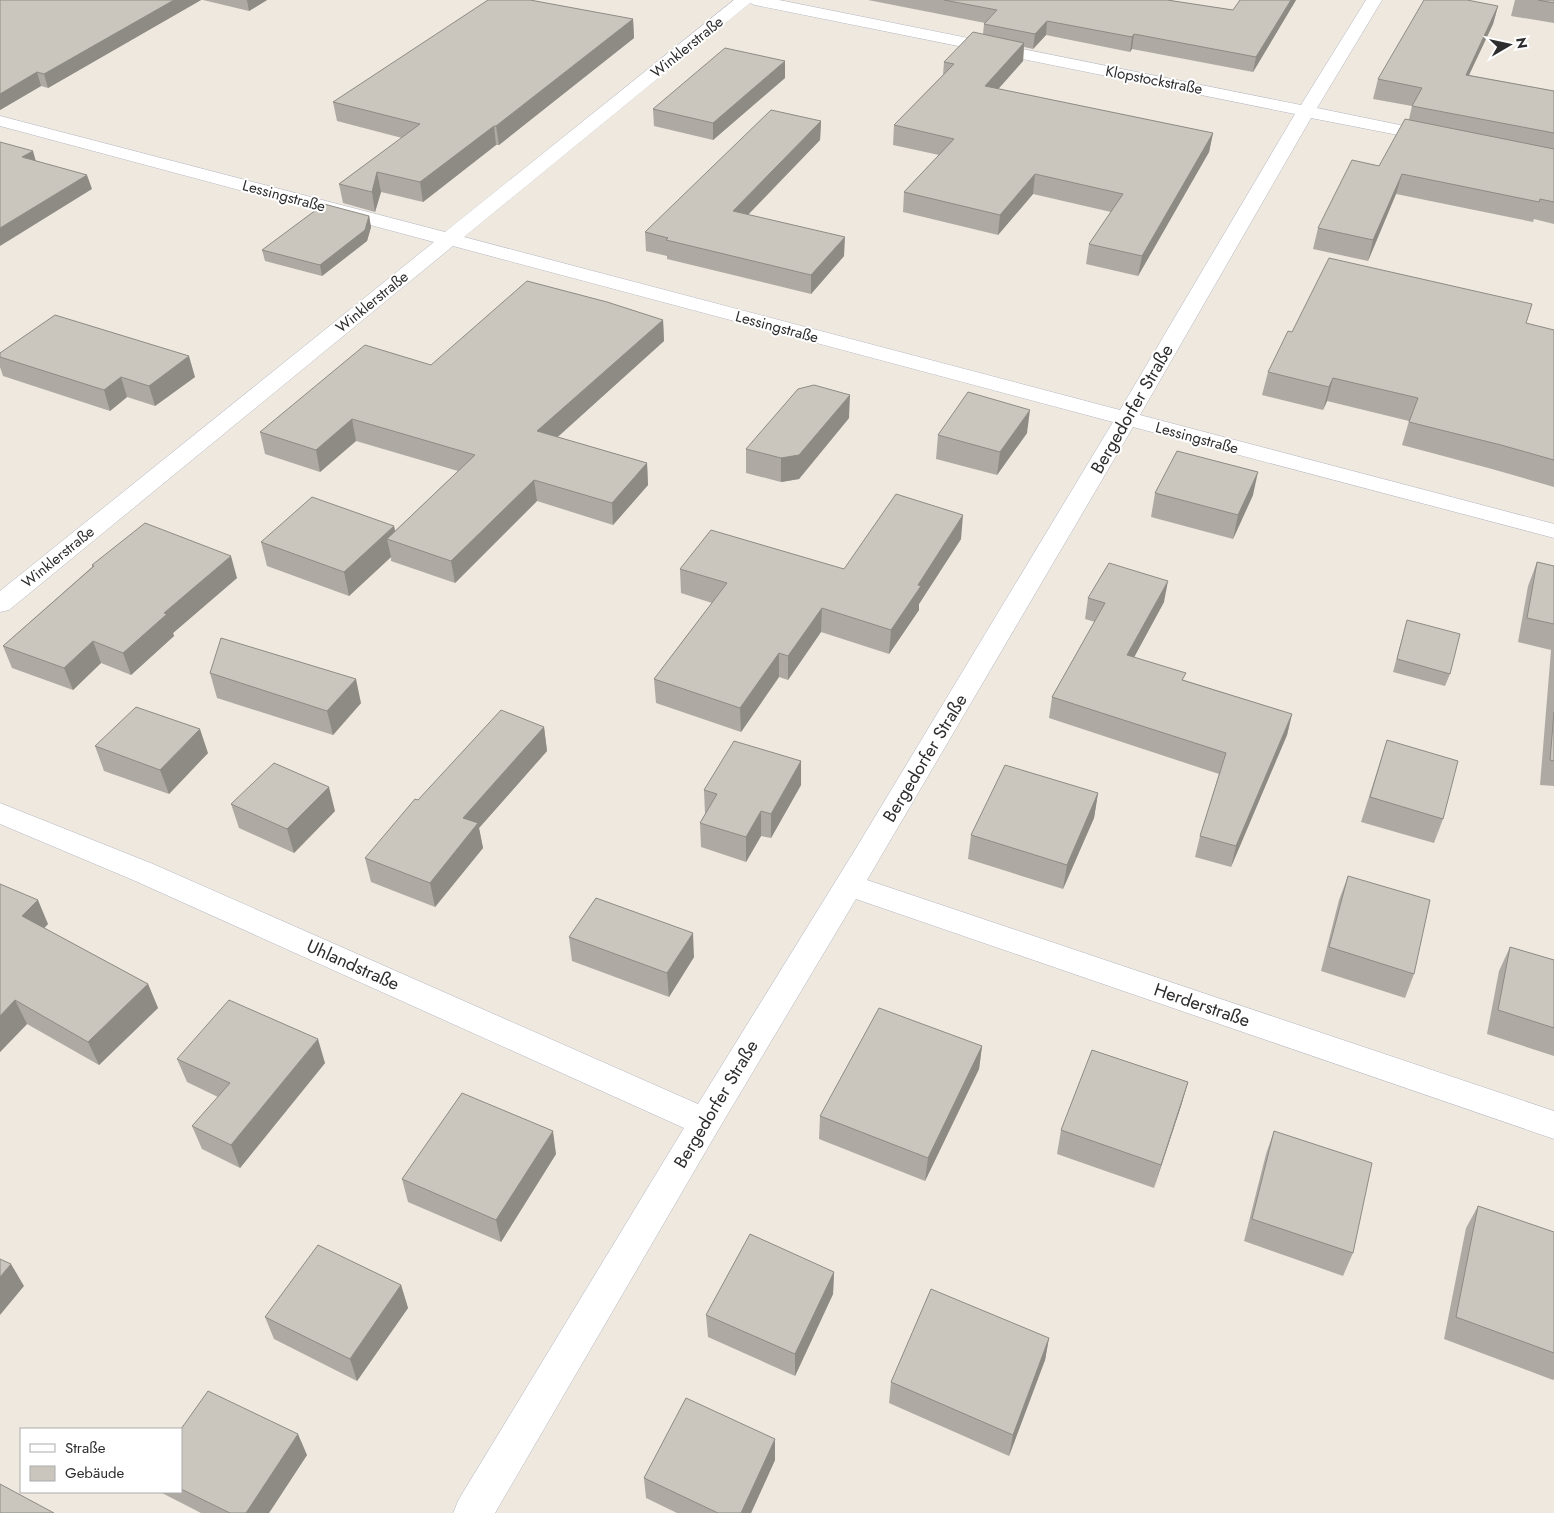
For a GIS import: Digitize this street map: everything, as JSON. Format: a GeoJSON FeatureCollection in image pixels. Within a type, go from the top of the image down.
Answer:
{"type":"FeatureCollection","features":[{"type":"Feature","properties":{"kind":"street","name":"Winklerstraße"},"geometry":{"type":"LineString","coordinates":[[0,604],[744,0]]}},
{"type":"Feature","properties":{"kind":"street","name":"Klopstockstraße"},"geometry":{"type":"LineString","coordinates":[[755,0],[1449,140]]}},
{"type":"Feature","properties":{"kind":"street","name":"Bergedorfer Straße"},"geometry":{"type":"LineString","coordinates":[[473,1513],[704,1122],[849,885],[1126,420],[1306,111],[1374,0]]}},
{"type":"Feature","properties":{"kind":"street","name":"Lessingstraße"},"geometry":{"type":"LineString","coordinates":[[0,121],[1126,420],[1554,531]]}},
{"type":"Feature","properties":{"kind":"street","name":"Uhlandstraße"},"geometry":{"type":"LineString","coordinates":[[0,813],[143,872],[704,1122]]}},
{"type":"Feature","properties":{"kind":"street","name":"Herderstraße"},"geometry":{"type":"LineString","coordinates":[[849,885],[1554,1125]]}},
{"type":"Feature","properties":{"kind":"building"},"geometry":{"type":"Polygon","coordinates":[[[0,0],[174,0],[44,74],[37,72],[0,94],[0,0]]]}},
{"type":"Feature","properties":{"kind":"building"},"geometry":{"type":"Polygon","coordinates":[[[488,0],[530,0],[633,19],[496,126],[420,182],[377,172],[372,192],[339,184],[420,124],[333,102],[488,0]]]}},
{"type":"Feature","properties":{"kind":"building"},"geometry":{"type":"Polygon","coordinates":[[[944,0],[1167,0],[1233,10],[1240,0],[1291,0],[1256,57],[1134,34],[1132,37],[1047,21],[1035,34],[984,24],[997,10],[944,0]]]}},
{"type":"Feature","properties":{"kind":"building"},"geometry":{"type":"Polygon","coordinates":[[[1424,0],[1467,0],[1498,6],[1466,75],[1554,91],[1554,133],[1412,106],[1422,88],[1378,79],[1424,0]]]}},
{"type":"Feature","properties":{"kind":"building"},"geometry":{"type":"Polygon","coordinates":[[[1538,0],[1554,0],[1554,3],[1538,0]]]}},
{"type":"Feature","properties":{"kind":"building"},"geometry":{"type":"Polygon","coordinates":[[[973,32],[1024,43],[985,86],[1213,133],[1142,256],[1089,244],[1123,194],[1035,174],[1000,215],[904,192],[954,139],[894,125],[954,64],[944,62],[973,32]]]}},
{"type":"Feature","properties":{"kind":"building"},"geometry":{"type":"Polygon","coordinates":[[[725,48],[785,61],[713,123],[653,109],[725,48]]]}},
{"type":"Feature","properties":{"kind":"building"},"geometry":{"type":"Polygon","coordinates":[[[771,110],[821,121],[733,211],[845,237],[811,275],[666,240],[668,238],[645,232],[771,110]]]}},
{"type":"Feature","properties":{"kind":"building"},"geometry":{"type":"Polygon","coordinates":[[[1405,119],[1554,149],[1554,202],[1540,199],[1539,202],[1402,174],[1373,240],[1318,228],[1352,160],[1379,166],[1405,119]]]}},
{"type":"Feature","properties":{"kind":"building"},"geometry":{"type":"Polygon","coordinates":[[[0,142],[33,151],[22,157],[87,175],[0,228],[0,142]]]}},
{"type":"Feature","properties":{"kind":"building"},"geometry":{"type":"Polygon","coordinates":[[[324,204],[369,216],[365,230],[320,265],[262,250],[324,204]]]}},
{"type":"Feature","properties":{"kind":"building"},"geometry":{"type":"Polygon","coordinates":[[[1329,258],[1532,304],[1526,323],[1554,330],[1554,460],[1409,422],[1418,398],[1333,378],[1329,387],[1268,372],[1288,331],[1292,332],[1329,258]]]}},
{"type":"Feature","properties":{"kind":"building"},"geometry":{"type":"Polygon","coordinates":[[[527,281],[607,302],[663,320],[537,431],[647,463],[612,503],[534,480],[451,561],[387,539],[475,455],[352,419],[316,450],[260,432],[365,345],[431,365],[527,281]]]}},
{"type":"Feature","properties":{"kind":"building"},"geometry":{"type":"Polygon","coordinates":[[[55,315],[189,356],[149,386],[121,377],[104,390],[0,357],[0,353],[55,315]]]}},
{"type":"Feature","properties":{"kind":"building"},"geometry":{"type":"Polygon","coordinates":[[[814,385],[850,395],[799,455],[781,458],[746,449],[798,389],[814,385]]]}},
{"type":"Feature","properties":{"kind":"building"},"geometry":{"type":"Polygon","coordinates":[[[968,392],[1030,410],[1000,452],[938,435],[968,392]]]}},
{"type":"Feature","properties":{"kind":"building"},"geometry":{"type":"Polygon","coordinates":[[[1177,451],[1258,472],[1238,515],[1155,493],[1177,451]]]}},
{"type":"Feature","properties":{"kind":"building"},"geometry":{"type":"Polygon","coordinates":[[[896,494],[963,515],[918,585],[921,586],[891,630],[822,608],[788,656],[779,653],[740,708],[654,679],[727,583],[680,569],[711,530],[844,569],[896,494]]]}},
{"type":"Feature","properties":{"kind":"building"},"geometry":{"type":"Polygon","coordinates":[[[312,497],[394,526],[344,572],[261,542],[312,497]]]}},
{"type":"Feature","properties":{"kind":"building"},"geometry":{"type":"Polygon","coordinates":[[[145,523],[231,556],[164,613],[167,614],[123,653],[93,641],[64,668],[3,646],[94,566],[92,565],[145,523]]]}},
{"type":"Feature","properties":{"kind":"building"},"geometry":{"type":"Polygon","coordinates":[[[1537,562],[1554,566],[1554,624],[1527,618],[1537,562]]]}},
{"type":"Feature","properties":{"kind":"building"},"geometry":{"type":"Polygon","coordinates":[[[1109,563],[1168,581],[1127,655],[1186,673],[1182,680],[1292,714],[1236,846],[1200,836],[1226,753],[1052,697],[1105,603],[1088,598],[1109,563]]]}},
{"type":"Feature","properties":{"kind":"building"},"geometry":{"type":"Polygon","coordinates":[[[1407,620],[1460,634],[1450,674],[1397,659],[1407,620]]]}},
{"type":"Feature","properties":{"kind":"building"},"geometry":{"type":"Polygon","coordinates":[[[221,638],[356,679],[327,711],[210,673],[221,638]]]}},
{"type":"Feature","properties":{"kind":"building"},"geometry":{"type":"Polygon","coordinates":[[[136,707],[200,729],[160,770],[95,746],[136,707]]]}},
{"type":"Feature","properties":{"kind":"building"},"geometry":{"type":"Polygon","coordinates":[[[501,710],[544,727],[463,818],[478,823],[430,883],[365,858],[415,799],[418,800],[501,710]]]}},
{"type":"Feature","properties":{"kind":"building"},"geometry":{"type":"Polygon","coordinates":[[[1554,712],[1554,761],[1550,760],[1554,712]]]}},
{"type":"Feature","properties":{"kind":"building"},"geometry":{"type":"Polygon","coordinates":[[[1387,740],[1458,761],[1443,819],[1370,797],[1387,740]]]}},
{"type":"Feature","properties":{"kind":"building"},"geometry":{"type":"Polygon","coordinates":[[[734,741],[801,761],[771,814],[761,811],[746,837],[700,823],[717,794],[704,790],[734,741]]]}},
{"type":"Feature","properties":{"kind":"building"},"geometry":{"type":"Polygon","coordinates":[[[274,763],[329,787],[287,829],[231,804],[274,763]]]}},
{"type":"Feature","properties":{"kind":"building"},"geometry":{"type":"Polygon","coordinates":[[[1005,765],[1098,793],[1067,865],[971,835],[1005,765]]]}},
{"type":"Feature","properties":{"kind":"building"},"geometry":{"type":"Polygon","coordinates":[[[1348,876],[1430,900],[1414,974],[1329,947],[1348,876]]]}},
{"type":"Feature","properties":{"kind":"building"},"geometry":{"type":"Polygon","coordinates":[[[0,884],[38,900],[22,916],[148,984],[88,1042],[15,1000],[0,1016],[0,884]]]}},
{"type":"Feature","properties":{"kind":"building"},"geometry":{"type":"Polygon","coordinates":[[[596,898],[693,933],[667,973],[569,937],[596,898]]]}},
{"type":"Feature","properties":{"kind":"building"},"geometry":{"type":"Polygon","coordinates":[[[1510,947],[1554,960],[1554,1028],[1498,1010],[1510,947]]]}},
{"type":"Feature","properties":{"kind":"building"},"geometry":{"type":"Polygon","coordinates":[[[229,1000],[318,1039],[231,1145],[192,1126],[230,1083],[177,1059],[229,1000]]]}},
{"type":"Feature","properties":{"kind":"building"},"geometry":{"type":"Polygon","coordinates":[[[879,1008],[982,1046],[928,1158],[820,1116],[879,1008]]]}},
{"type":"Feature","properties":{"kind":"building"},"geometry":{"type":"Polygon","coordinates":[[[1092,1050],[1188,1082],[1161,1165],[1061,1130],[1092,1050]]]}},
{"type":"Feature","properties":{"kind":"building"},"geometry":{"type":"Polygon","coordinates":[[[462,1093],[553,1131],[496,1220],[402,1179],[462,1093]]]}},
{"type":"Feature","properties":{"kind":"building"},"geometry":{"type":"Polygon","coordinates":[[[1274,1131],[1372,1163],[1353,1253],[1252,1219],[1274,1131]]]}},
{"type":"Feature","properties":{"kind":"building"},"geometry":{"type":"Polygon","coordinates":[[[1478,1206],[1554,1232],[1554,1353],[1456,1317],[1478,1206]]]}},
{"type":"Feature","properties":{"kind":"building"},"geometry":{"type":"Polygon","coordinates":[[[750,1234],[834,1272],[795,1354],[706,1315],[750,1234]]]}},
{"type":"Feature","properties":{"kind":"building"},"geometry":{"type":"Polygon","coordinates":[[[318,1245],[401,1285],[350,1359],[265,1317],[318,1245]]]}},
{"type":"Feature","properties":{"kind":"building"},"geometry":{"type":"Polygon","coordinates":[[[0,1259],[11,1264],[0,1277],[0,1259]]]}},
{"type":"Feature","properties":{"kind":"building"},"geometry":{"type":"Polygon","coordinates":[[[931,1289],[1049,1338],[1013,1435],[891,1382],[931,1289]]]}},
{"type":"Feature","properties":{"kind":"building"},"geometry":{"type":"Polygon","coordinates":[[[208,1391],[298,1434],[246,1513],[230,1513],[182,1489],[182,1428],[208,1391]]]}},
{"type":"Feature","properties":{"kind":"building"},"geometry":{"type":"Polygon","coordinates":[[[686,1398],[775,1439],[741,1513],[718,1513],[644,1478],[686,1398]]]}},
{"type":"Feature","properties":{"kind":"building"},"geometry":{"type":"Polygon","coordinates":[[[0,1484],[54,1513],[0,1513],[0,1484]]]}}]}
